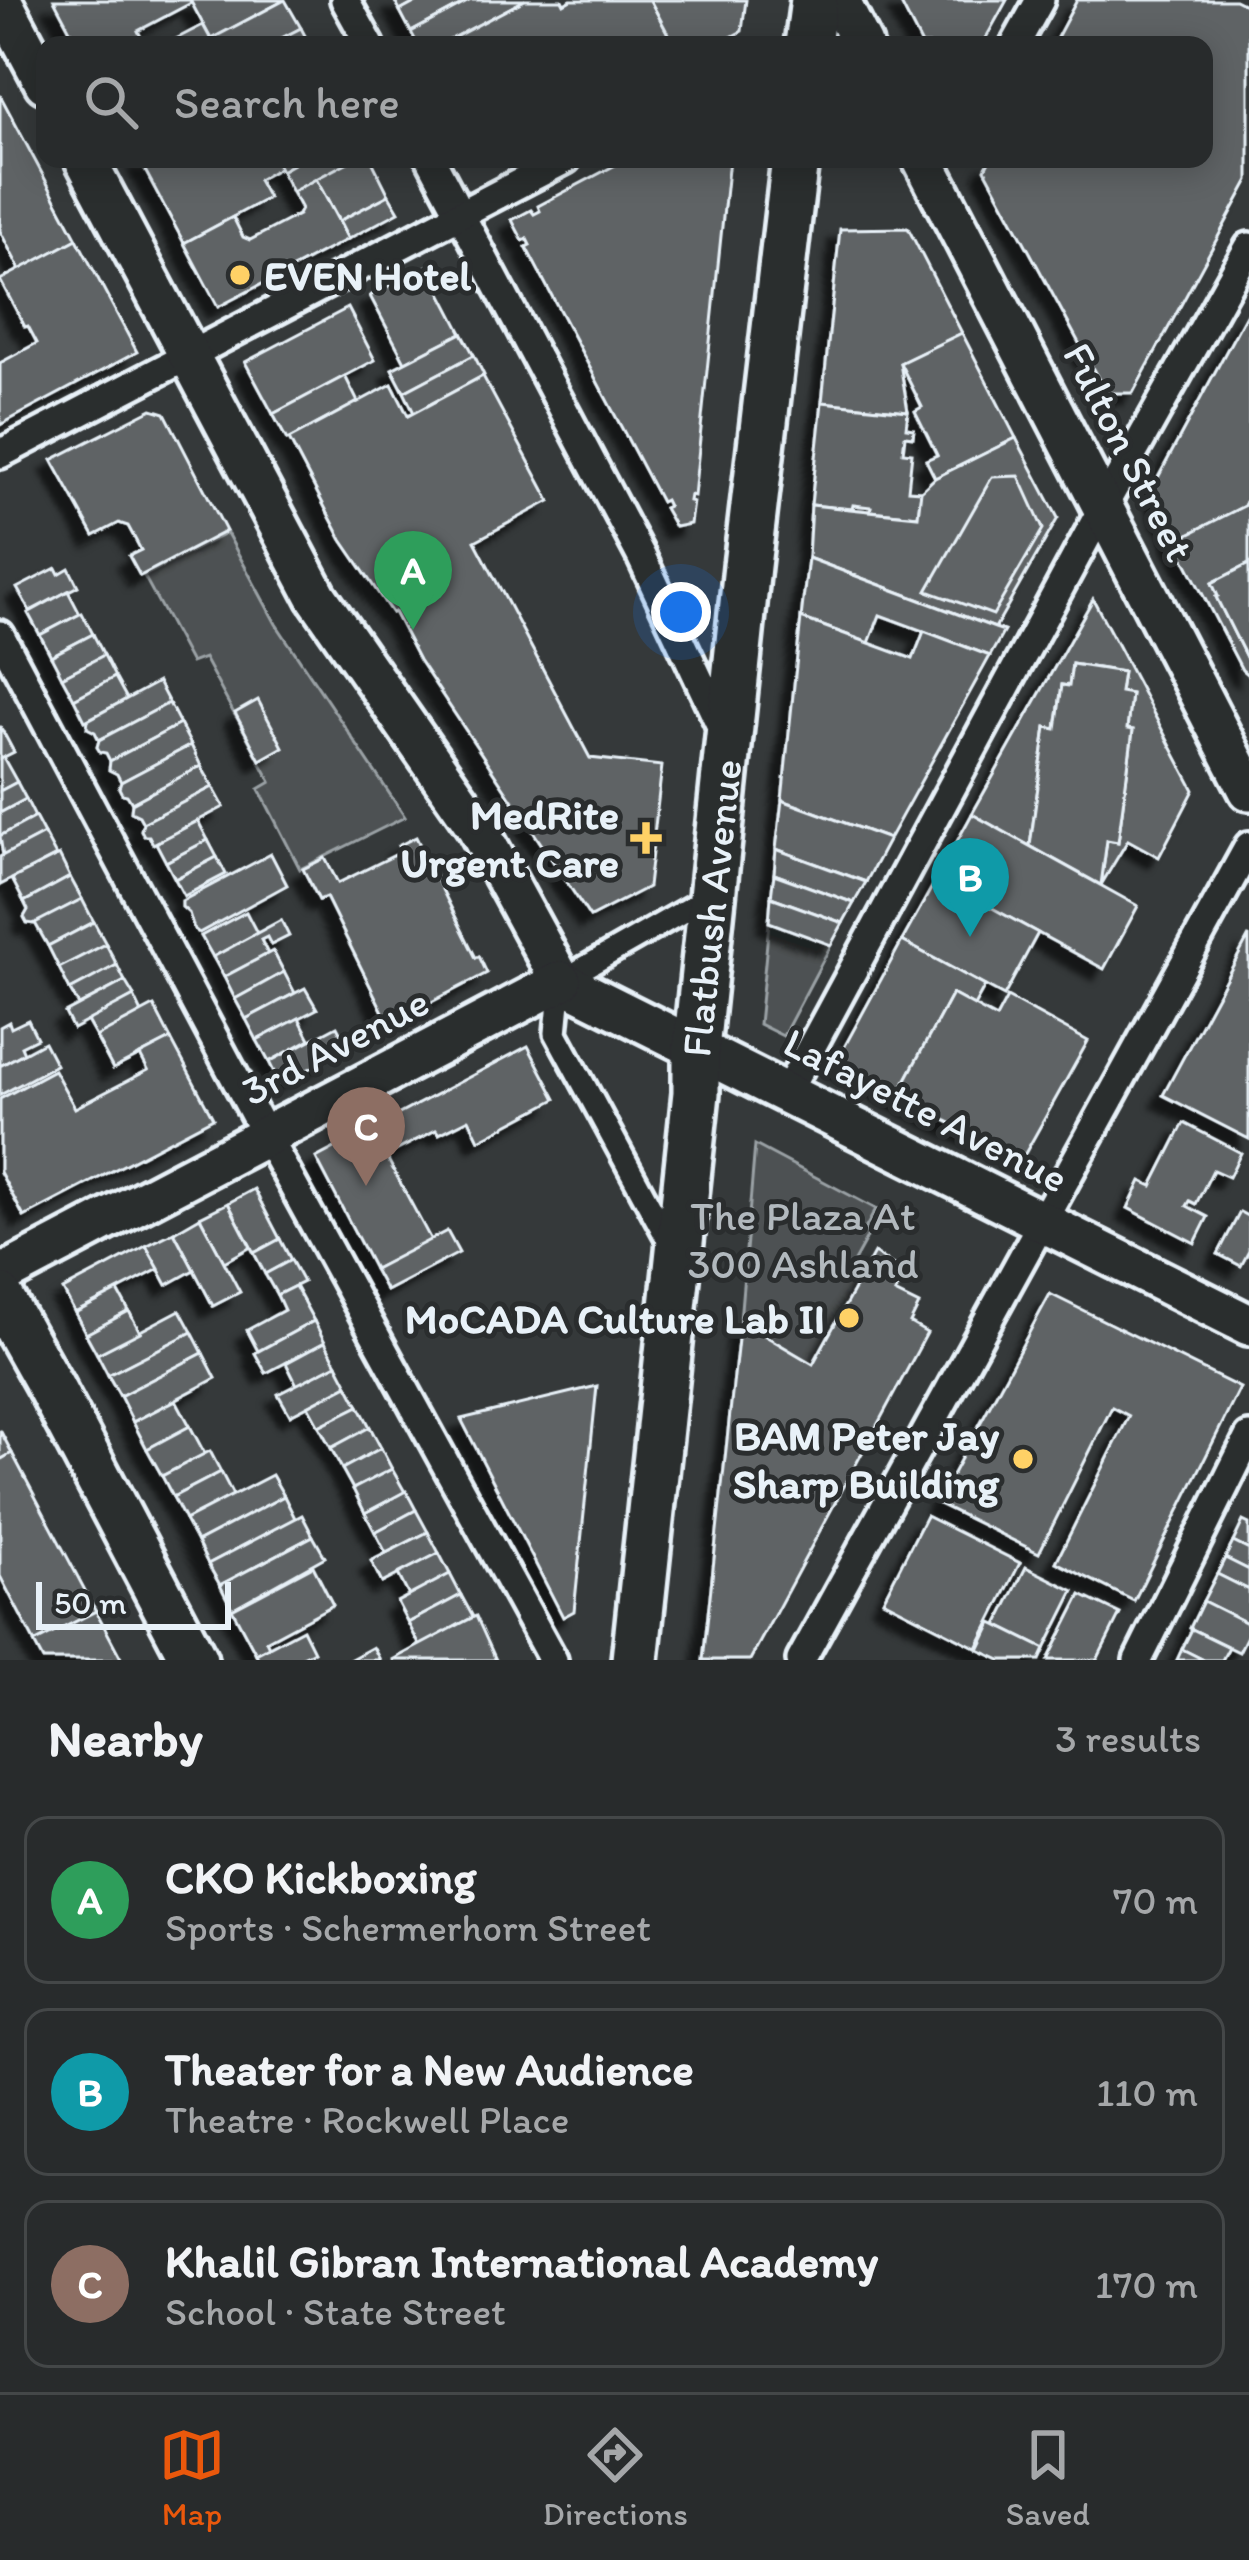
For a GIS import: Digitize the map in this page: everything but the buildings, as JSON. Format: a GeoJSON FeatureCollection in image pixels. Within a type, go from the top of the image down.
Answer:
{"type":"FeatureCollection","features":[{"type":"Feature","properties":{"kind":"main road"},"geometry":{"type":"LineString","coordinates":[[1,0],[36,66]]}},
{"type":"Feature","properties":{"kind":"main road"},"geometry":{"type":"LineString","coordinates":[[811,24],[840,36]]}},
{"type":"Feature","properties":{"kind":"main road"},"geometry":{"type":"LineString","coordinates":[[91,168],[317,597],[477,826],[561,981]]}},
{"type":"Feature","properties":{"kind":"main road","name":"Flatbush Avenue"},"geometry":{"type":"LineString","coordinates":[[635,1660],[697,1093],[696,1049],[728,741],[794,168]]}},
{"type":"Feature","properties":{"kind":"main road","name":"Fulton Street"},"geometry":{"type":"LineString","coordinates":[[935,168],[1249,790]]}},
{"type":"Feature","properties":{"kind":"main road","name":"Lafayette Avenue"},"geometry":{"type":"LineString","coordinates":[[561,981],[1249,1325]]}},
{"type":"Feature","properties":{"kind":"main road","name":"3rd Avenue"},"geometry":{"type":"LineString","coordinates":[[0,1276],[561,981]]}},
{"type":"Feature","properties":{"kind":"main road"},"geometry":{"type":"LineString","coordinates":[[0,1298],[194,1660]]}},
{"type":"Feature","properties":{"kind":"street"},"geometry":{"type":"LineString","coordinates":[[345,0],[365,36]]}},
{"type":"Feature","properties":{"kind":"street"},"geometry":{"type":"LineString","coordinates":[[1020,36],[1040,0]]}},
{"type":"Feature","properties":{"kind":"street"},"geometry":{"type":"LineString","coordinates":[[436,168],[640,556],[728,741]]}},
{"type":"Feature","properties":{"kind":"street"},"geometry":{"type":"LineString","coordinates":[[0,454],[548,168]]}},
{"type":"Feature","properties":{"kind":"street"},"geometry":{"type":"LineString","coordinates":[[786,1094],[1249,247]]}},
{"type":"Feature","properties":{"kind":"street"},"geometry":{"type":"LineString","coordinates":[[0,635],[266,1136],[553,1660]]}},
{"type":"Feature","properties":{"kind":"street"},"geometry":{"type":"LineString","coordinates":[[801,1660],[1249,846]]}},
{"type":"Feature","properties":{"kind":"street","name":"3rd Avenue"},"geometry":{"type":"LineString","coordinates":[[561,981],[712,895]]}},
{"type":"Feature","properties":{"kind":"street"},"geometry":{"type":"LineString","coordinates":[[561,981],[556,1033],[679,1260]]}},
{"type":"Feature","properties":{"kind":"street"},"geometry":{"type":"LineString","coordinates":[[1138,1660],[1249,1437]]}},
{"type":"Feature","properties":{"kind":"green space"},"geometry":{"type":"Polygon","coordinates":[[[227,533],[276,624],[405,817],[300,869],[259,789],[271,782],[204,658],[191,663],[144,576],[227,533]]]}},
{"type":"Feature","properties":{"kind":"green space"},"geometry":{"type":"Polygon","coordinates":[[[769,922],[831,945],[783,1036],[759,1024],[769,922]]]}},
{"type":"Feature","properties":{"kind":"green space","name":"The Plaza At 300 Ashland"},"geometry":{"type":"Polygon","coordinates":[[[755,1145],[876,1209],[864,1231],[869,1234],[844,1279],[856,1287],[813,1364],[740,1321],[755,1145]]]}},
{"type":"Feature","properties":{"kind":"place","name":"EVEN Hotel"},"geometry":{"type":"Point","coordinates":[240,275]}},
{"type":"Feature","properties":{"kind":"place","name":"CKO Kickboxing"},"geometry":{"type":"Point","coordinates":[413,630]}},
{"type":"Feature","properties":{"kind":"place","name":"MedRite Urgent Care"},"geometry":{"type":"Point","coordinates":[646,838]}},
{"type":"Feature","properties":{"kind":"place","name":"Theater for a New Audience"},"geometry":{"type":"Point","coordinates":[970,937]}},
{"type":"Feature","properties":{"kind":"place","name":"Khalil Gibran International Academy"},"geometry":{"type":"Point","coordinates":[366,1186]}},
{"type":"Feature","properties":{"kind":"place","name":"MoCADA Culture Lab II"},"geometry":{"type":"Point","coordinates":[849,1318]}},
{"type":"Feature","properties":{"kind":"place","name":"BAM Peter Jay Sharp Building"},"geometry":{"type":"Point","coordinates":[1023,1459]}}]}
